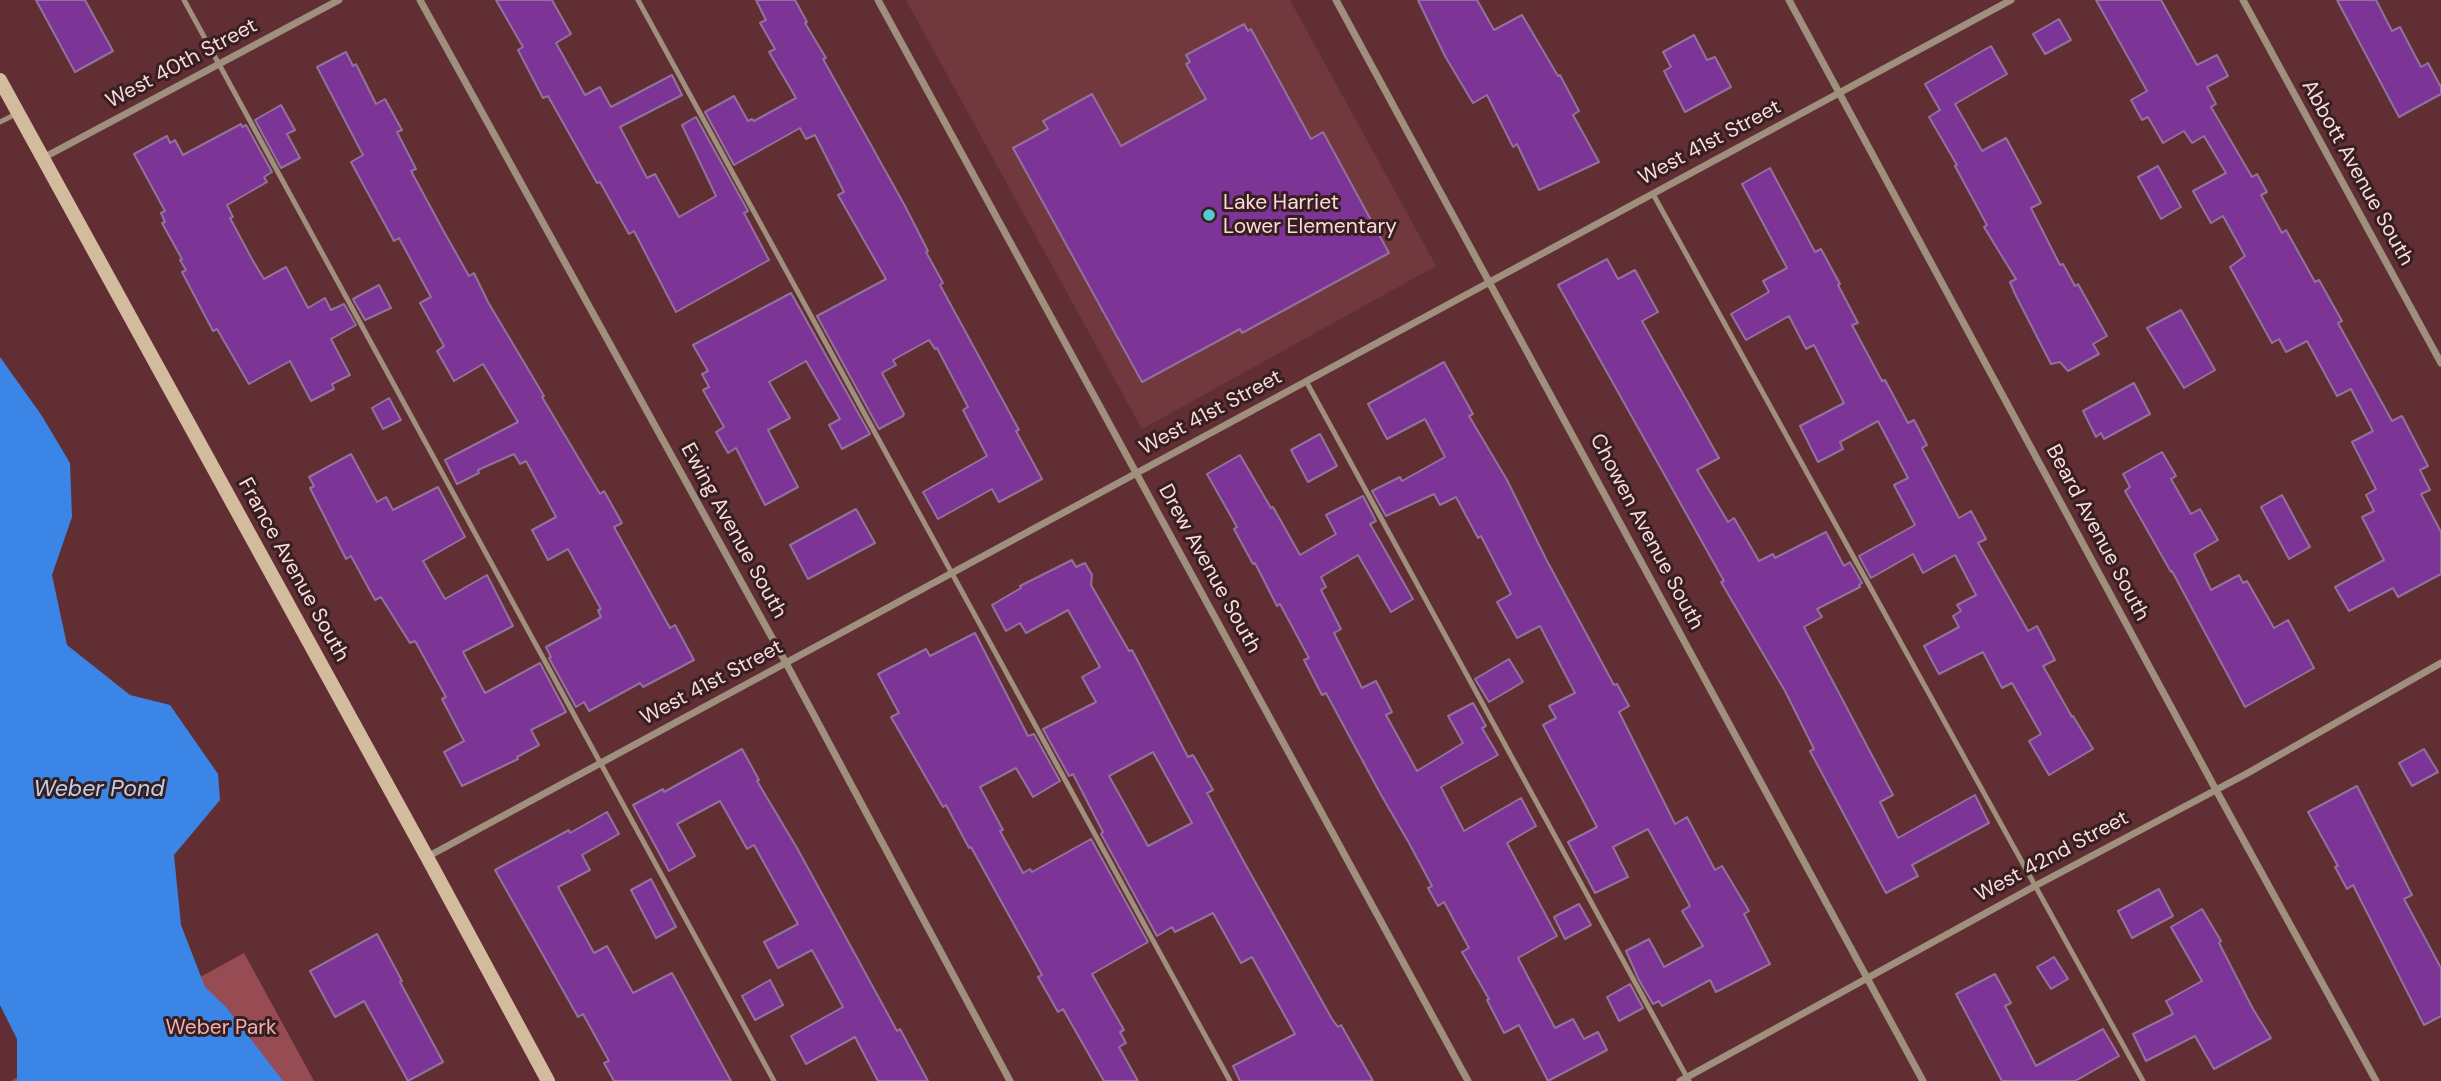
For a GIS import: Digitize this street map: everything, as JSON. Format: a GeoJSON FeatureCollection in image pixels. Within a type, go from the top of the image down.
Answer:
{"type":"FeatureCollection","features":[{"type":"Feature","properties":{"kind":"main road","name":"France Avenue South"},"geometry":{"type":"LineString","coordinates":[[0,80],[428,857],[548,1081]]}},
{"type":"Feature","properties":{"kind":"street","name":"West 40th Street"},"geometry":{"type":"LineString","coordinates":[[43,158],[338,0]]}},
{"type":"Feature","properties":{"kind":"street","name":"Ewing Avenue South"},"geometry":{"type":"LineString","coordinates":[[420,0],[786,663],[1010,1081]]}},
{"type":"Feature","properties":{"kind":"street","name":"Drew Avenue South"},"geometry":{"type":"LineString","coordinates":[[878,0],[1468,1081]]}},
{"type":"Feature","properties":{"kind":"street","name":"Chowen Avenue South"},"geometry":{"type":"LineString","coordinates":[[1336,0],[1491,281],[1923,1081]]}},
{"type":"Feature","properties":{"kind":"street","name":"Beard Avenue South"},"geometry":{"type":"LineString","coordinates":[[1789,0],[2376,1081]]}},
{"type":"Feature","properties":{"kind":"street","name":"West 41st Street"},"geometry":{"type":"LineString","coordinates":[[428,857],[2011,0]]}},
{"type":"Feature","properties":{"kind":"street","name":"Abbott Avenue South"},"geometry":{"type":"LineString","coordinates":[[2243,0],[2441,363]]}},
{"type":"Feature","properties":{"kind":"street","name":"West 42nd Street"},"geometry":{"type":"LineString","coordinates":[[1685,1080],[2035,886],[2216,790],[2441,663]]}},
{"type":"Feature","properties":{"kind":"lane"},"geometry":{"type":"LineString","coordinates":[[184,0],[774,1081]]}},
{"type":"Feature","properties":{"kind":"lane"},"geometry":{"type":"LineString","coordinates":[[638,0],[1230,1081]]}},
{"type":"Feature","properties":{"kind":"lane"},"geometry":{"type":"LineString","coordinates":[[0,122],[18,113]]}},
{"type":"Feature","properties":{"kind":"lane"},"geometry":{"type":"LineString","coordinates":[[1653,194],[2143,1081]]}},
{"type":"Feature","properties":{"kind":"lane"},"geometry":{"type":"LineString","coordinates":[[1306,382],[1685,1080]]}},
{"type":"Feature","properties":{"kind":"shaded area"},"geometry":{"type":"Polygon","coordinates":[[[906,0],[1290,0],[1436,266],[1142,429],[906,0]]]}},
{"type":"Feature","properties":{"kind":"green space","name":"Weber Park"},"geometry":{"type":"Polygon","coordinates":[[[244,953],[314,1081],[11,1081],[244,953]]]}},
{"type":"Feature","properties":{"kind":"water","name":"Weber Pond"},"geometry":{"type":"Polygon","coordinates":[[[0,357],[42,416],[70,463],[72,517],[52,575],[67,645],[130,695],[170,705],[218,774],[220,800],[174,855],[181,925],[205,987],[226,1007],[283,1081],[17,1081],[17,1039],[0,1005],[0,357]]]}},
{"type":"Feature","properties":{"kind":"building"},"geometry":{"type":"Polygon","coordinates":[[[36,0],[85,0],[113,51],[75,72],[36,0]]]}},
{"type":"Feature","properties":{"kind":"building"},"geometry":{"type":"Polygon","coordinates":[[[496,0],[552,0],[571,34],[556,43],[585,95],[600,87],[611,107],[672,75],[682,95],[620,127],[647,178],[655,174],[679,217],[716,196],[682,125],[696,117],[748,211],[744,213],[769,260],[676,312],[634,231],[629,234],[548,96],[543,98],[518,50],[523,47],[496,0]]]}},
{"type":"Feature","properties":{"kind":"building"},"geometry":{"type":"Polygon","coordinates":[[[756,0],[795,0],[826,58],[823,59],[905,206],[943,283],[940,285],[1019,430],[1016,431],[1042,479],[999,502],[992,489],[938,519],[923,492],[987,456],[963,410],[968,407],[937,348],[935,349],[929,340],[893,360],[896,365],[882,373],[904,414],[879,429],[817,316],[886,279],[838,195],[844,192],[815,135],[806,139],[800,128],[734,165],[705,112],[734,96],[748,121],[754,121],[796,98],[769,52],[775,49],[760,23],[766,20],[756,0]]]}},
{"type":"Feature","properties":{"kind":"building"},"geometry":{"type":"Polygon","coordinates":[[[1418,0],[1477,0],[1494,30],[1522,15],[1579,111],[1573,115],[1599,162],[1539,190],[1517,144],[1513,147],[1487,95],[1473,103],[1445,56],[1418,0]]]}},
{"type":"Feature","properties":{"kind":"building"},"geometry":{"type":"Polygon","coordinates":[[[2096,0],[2161,0],[2197,65],[2217,55],[2228,76],[2207,87],[2216,104],[2211,107],[2252,177],[2257,174],[2267,192],[2261,195],[2282,233],[2286,230],[2315,282],[2319,280],[2342,321],[2338,323],[2392,421],[2402,416],[2428,466],[2420,470],[2430,490],[2421,494],[2441,532],[2441,574],[2398,597],[2393,588],[2349,611],[2335,587],[2384,560],[2362,517],[2374,511],[2366,495],[2376,489],[2352,442],[2373,431],[2351,389],[2337,396],[2307,341],[2286,352],[2279,339],[2272,343],[2230,267],[2245,256],[2223,216],[2211,223],[2193,191],[2226,173],[2204,136],[2192,143],[2184,131],[2163,143],[2148,117],[2142,120],[2131,100],[2147,91],[2096,0]]]}},
{"type":"Feature","properties":{"kind":"building"},"geometry":{"type":"Polygon","coordinates":[[[2337,0],[2376,0],[2392,31],[2400,27],[2421,67],[2428,63],[2441,87],[2441,94],[2399,117],[2337,0]]]}},
{"type":"Feature","properties":{"kind":"building"},"geometry":{"type":"Polygon","coordinates":[[[2059,19],[2071,40],[2045,54],[2033,34],[2059,19]]]}},
{"type":"Feature","properties":{"kind":"building","name":"Lake Harriet Lower Elementary"},"geometry":{"type":"Polygon","coordinates":[[[1244,24],[1248,31],[1251,29],[1311,139],[1323,132],[1389,253],[1242,333],[1240,329],[1142,382],[1013,148],[1048,129],[1043,121],[1092,94],[1121,146],[1206,99],[1186,64],[1190,62],[1186,55],[1244,24]]]}},
{"type":"Feature","properties":{"kind":"building"},"geometry":{"type":"Polygon","coordinates":[[[1694,35],[1707,60],[1715,57],[1731,87],[1685,112],[1664,71],[1671,67],[1663,52],[1694,35]]]}},
{"type":"Feature","properties":{"kind":"building"},"geometry":{"type":"Polygon","coordinates":[[[1991,46],[2007,74],[1955,104],[1982,151],[2006,138],[2041,203],[2031,208],[2060,265],[2063,264],[2075,286],[2078,284],[2107,336],[2093,344],[2099,354],[2068,371],[2060,362],[2051,364],[2010,282],[2016,279],[1984,227],[1987,225],[1955,166],[1957,165],[1929,117],[1940,110],[1925,84],[1991,46]]]}},
{"type":"Feature","properties":{"kind":"building"},"geometry":{"type":"Polygon","coordinates":[[[346,52],[353,66],[356,64],[376,104],[385,99],[402,130],[397,132],[416,169],[411,171],[443,230],[469,276],[474,273],[488,302],[544,396],[542,397],[600,494],[604,491],[622,523],[614,527],[670,628],[675,625],[694,660],[643,687],[640,683],[589,711],[584,702],[576,707],[549,658],[551,657],[546,647],[601,617],[598,610],[601,609],[568,549],[548,560],[532,530],[556,517],[526,461],[520,464],[514,454],[478,470],[479,473],[457,484],[445,460],[518,422],[483,364],[454,381],[437,351],[444,346],[420,303],[431,297],[399,238],[394,241],[351,162],[363,155],[317,67],[346,52]]]}},
{"type":"Feature","properties":{"kind":"building"},"geometry":{"type":"Polygon","coordinates":[[[281,105],[295,130],[287,134],[300,158],[281,168],[255,120],[281,105]]]}},
{"type":"Feature","properties":{"kind":"building"},"geometry":{"type":"Polygon","coordinates":[[[241,124],[242,127],[246,125],[272,172],[264,177],[267,182],[227,205],[233,217],[230,218],[253,261],[264,279],[286,267],[308,308],[325,298],[331,310],[344,304],[356,325],[331,339],[350,375],[332,384],[334,389],[311,401],[290,361],[249,384],[217,329],[213,331],[182,272],[186,270],[180,260],[182,259],[162,223],[165,222],[161,213],[165,211],[134,154],[167,136],[170,143],[175,140],[183,155],[241,124]]]}},
{"type":"Feature","properties":{"kind":"building"},"geometry":{"type":"Polygon","coordinates":[[[2158,166],[2181,207],[2161,219],[2138,177],[2158,166]]]}},
{"type":"Feature","properties":{"kind":"building"},"geometry":{"type":"Polygon","coordinates":[[[1770,168],[1815,252],[1821,249],[1840,284],[1838,285],[1858,323],[1852,325],[1882,381],[1885,380],[1908,423],[1914,420],[1927,445],[1922,448],[1959,518],[1971,511],[1986,539],[1978,543],[2028,631],[2037,626],[2055,660],[2043,666],[2093,749],[2049,775],[2029,741],[2041,734],[2012,683],[2002,688],[1983,652],[1939,674],[1924,646],[1959,627],[1953,616],[1961,611],[1957,605],[1976,595],[1955,555],[1923,573],[1913,554],[1871,578],[1859,556],[1915,525],[1894,485],[1908,478],[1878,421],[1840,442],[1843,449],[1818,462],[1800,426],[1844,403],[1814,345],[1806,349],[1789,316],[1746,340],[1731,314],[1769,292],[1763,281],[1787,268],[1742,184],[1770,168]]]}},
{"type":"Feature","properties":{"kind":"building"},"geometry":{"type":"Polygon","coordinates":[[[1607,259],[1618,279],[1635,270],[1658,312],[1642,321],[1719,458],[1697,470],[1728,522],[1734,518],[1759,561],[1773,554],[1775,558],[1826,532],[1844,566],[1850,562],[1862,583],[1860,587],[1817,609],[1822,617],[1804,627],[1893,795],[1880,802],[1898,838],[1975,795],[1989,823],[1912,865],[1918,876],[1886,893],[1810,751],[1814,749],[1785,691],[1721,582],[1724,581],[1558,285],[1607,259]]]}},
{"type":"Feature","properties":{"kind":"building"},"geometry":{"type":"Polygon","coordinates":[[[379,285],[391,308],[365,320],[353,299],[379,285]]]}},
{"type":"Feature","properties":{"kind":"building"},"geometry":{"type":"Polygon","coordinates":[[[791,293],[870,434],[842,449],[829,425],[840,419],[806,361],[769,382],[790,418],[768,430],[798,487],[765,505],[736,448],[728,453],[716,432],[724,427],[703,390],[709,387],[702,374],[708,371],[693,345],[791,293]]]}},
{"type":"Feature","properties":{"kind":"building"},"geometry":{"type":"Polygon","coordinates":[[[2181,310],[2215,370],[2184,388],[2147,328],[2181,310]]]}},
{"type":"Feature","properties":{"kind":"building"},"geometry":{"type":"Polygon","coordinates":[[[1444,362],[1473,414],[1469,416],[1507,480],[1614,685],[1617,684],[1629,706],[1619,712],[1675,824],[1687,817],[1715,870],[1722,866],[1749,911],[1744,914],[1770,964],[1716,992],[1710,980],[1662,1006],[1659,1001],[1653,1004],[1639,980],[1626,951],[1649,939],[1664,967],[1703,946],[1682,911],[1690,906],[1648,829],[1613,847],[1628,877],[1595,893],[1568,842],[1597,827],[1543,725],[1556,718],[1549,706],[1575,693],[1540,626],[1517,638],[1497,602],[1511,594],[1481,536],[1478,538],[1456,497],[1440,505],[1434,494],[1386,516],[1372,491],[1400,477],[1402,481],[1445,457],[1425,419],[1387,439],[1368,404],[1444,362]]]}},
{"type":"Feature","properties":{"kind":"building"},"geometry":{"type":"Polygon","coordinates":[[[2134,383],[2150,414],[2104,439],[2101,433],[2096,437],[2083,411],[2134,383]]]}},
{"type":"Feature","properties":{"kind":"building"},"geometry":{"type":"Polygon","coordinates":[[[389,398],[401,420],[383,429],[372,408],[389,398]]]}},
{"type":"Feature","properties":{"kind":"building"},"geometry":{"type":"Polygon","coordinates":[[[1320,434],[1337,466],[1308,482],[1291,450],[1320,434]]]}},
{"type":"Feature","properties":{"kind":"building"},"geometry":{"type":"Polygon","coordinates":[[[2162,452],[2176,476],[2171,479],[2191,514],[2200,509],[2218,540],[2194,554],[2211,590],[2239,575],[2243,583],[2247,581],[2274,628],[2288,620],[2314,668],[2245,707],[2172,571],[2125,491],[2130,487],[2123,474],[2162,452]]]}},
{"type":"Feature","properties":{"kind":"building"},"geometry":{"type":"Polygon","coordinates":[[[351,454],[377,502],[386,497],[393,510],[438,487],[465,537],[423,561],[445,599],[487,575],[513,626],[463,652],[485,693],[540,663],[566,712],[531,730],[539,745],[517,757],[518,759],[462,786],[444,752],[464,741],[442,699],[446,697],[415,641],[410,643],[381,597],[375,600],[351,556],[346,559],[310,488],[314,486],[309,477],[351,454]]]}},
{"type":"Feature","properties":{"kind":"building"},"geometry":{"type":"Polygon","coordinates":[[[1240,455],[1300,555],[1336,534],[1326,515],[1363,496],[1376,521],[1370,524],[1413,599],[1391,612],[1358,555],[1321,577],[1326,587],[1321,590],[1341,629],[1334,633],[1362,688],[1376,681],[1392,712],[1386,715],[1417,771],[1463,743],[1448,716],[1473,703],[1486,726],[1482,728],[1498,755],[1441,787],[1464,831],[1521,798],[1536,826],[1507,843],[1557,936],[1518,958],[1555,1028],[1573,1019],[1584,1039],[1598,1032],[1607,1050],[1548,1081],[1519,1025],[1504,1033],[1487,1000],[1489,999],[1462,952],[1469,948],[1444,902],[1438,906],[1428,888],[1432,886],[1326,693],[1322,695],[1304,660],[1309,658],[1280,604],[1277,606],[1255,563],[1253,564],[1234,529],[1237,527],[1207,474],[1240,455]]]}},
{"type":"Feature","properties":{"kind":"building"},"geometry":{"type":"Polygon","coordinates":[[[2282,495],[2310,547],[2289,559],[2261,507],[2282,495]]]}},
{"type":"Feature","properties":{"kind":"building"},"geometry":{"type":"Polygon","coordinates":[[[856,509],[875,543],[808,579],[790,545],[856,509]]]}},
{"type":"Feature","properties":{"kind":"building"},"geometry":{"type":"Polygon","coordinates":[[[1072,560],[1076,567],[1085,563],[1092,575],[1091,585],[1129,651],[1132,650],[1188,757],[1193,755],[1213,790],[1207,793],[1244,862],[1332,1019],[1338,1027],[1341,1025],[1373,1081],[1240,1081],[1233,1066],[1295,1034],[1252,957],[1241,963],[1213,913],[1175,932],[1172,927],[1157,936],[1101,834],[1103,832],[1073,774],[1069,776],[1043,729],[1096,702],[1082,677],[1100,667],[1068,610],[1026,633],[1020,623],[1006,631],[992,605],[1021,588],[1020,586],[1072,560]],[[1153,752],[1109,776],[1148,846],[1192,823],[1153,752]]]}},
{"type":"Feature","properties":{"kind":"building"},"geometry":{"type":"Polygon","coordinates":[[[975,633],[1028,736],[1034,734],[1060,781],[1033,797],[1016,768],[980,787],[1023,873],[1030,869],[1032,872],[1091,839],[1148,942],[1092,974],[1124,1030],[1120,1032],[1126,1043],[1119,1047],[1138,1081],[1104,1081],[1063,1009],[1058,1012],[1038,977],[1042,975],[971,847],[969,848],[946,805],[943,807],[891,717],[899,713],[878,674],[926,649],[930,656],[975,633]]]}},
{"type":"Feature","properties":{"kind":"building"},"geometry":{"type":"Polygon","coordinates":[[[1509,659],[1523,682],[1489,702],[1475,679],[1509,659]]]}},
{"type":"Feature","properties":{"kind":"building"},"geometry":{"type":"Polygon","coordinates":[[[742,749],[759,780],[757,781],[797,848],[897,1031],[900,1029],[928,1081],[878,1081],[855,1037],[806,1064],[791,1036],[843,1007],[812,950],[778,968],[764,942],[798,924],[754,845],[747,849],[720,801],[677,824],[695,856],[669,871],[633,805],[663,789],[664,792],[742,749]]]}},
{"type":"Feature","properties":{"kind":"building"},"geometry":{"type":"Polygon","coordinates":[[[2424,749],[2438,772],[2412,786],[2399,763],[2424,749]]]}},
{"type":"Feature","properties":{"kind":"building"},"geometry":{"type":"Polygon","coordinates":[[[2357,786],[2412,895],[2404,899],[2441,968],[2441,1016],[2424,1025],[2353,885],[2347,889],[2335,867],[2338,866],[2308,812],[2357,786]]]}},
{"type":"Feature","properties":{"kind":"building"},"geometry":{"type":"Polygon","coordinates":[[[607,812],[619,834],[582,855],[590,870],[558,887],[594,953],[607,946],[633,993],[672,973],[731,1081],[614,1081],[604,1063],[609,1061],[583,1014],[578,1017],[495,870],[607,812]]]}},
{"type":"Feature","properties":{"kind":"building"},"geometry":{"type":"Polygon","coordinates":[[[651,879],[676,927],[656,938],[631,890],[651,879]]]}},
{"type":"Feature","properties":{"kind":"building"},"geometry":{"type":"Polygon","coordinates":[[[2159,889],[2173,916],[2132,938],[2118,911],[2159,889]]]}},
{"type":"Feature","properties":{"kind":"building"},"geometry":{"type":"Polygon","coordinates":[[[1579,904],[1591,925],[1565,939],[1554,917],[1579,904]]]}},
{"type":"Feature","properties":{"kind":"building"},"geometry":{"type":"Polygon","coordinates":[[[2202,909],[2221,941],[2219,943],[2253,1009],[2271,1038],[2214,1069],[2195,1036],[2146,1061],[2133,1034],[2173,1014],[2166,1001],[2202,981],[2171,927],[2202,909]]]}},
{"type":"Feature","properties":{"kind":"building"},"geometry":{"type":"Polygon","coordinates":[[[377,934],[443,1062],[408,1081],[364,1001],[335,1017],[310,971],[377,934]]]}},
{"type":"Feature","properties":{"kind":"building"},"geometry":{"type":"Polygon","coordinates":[[[2054,957],[2068,979],[2051,989],[2037,967],[2054,957]]]}},
{"type":"Feature","properties":{"kind":"building"},"geometry":{"type":"Polygon","coordinates":[[[1995,974],[2011,1003],[2005,1006],[2036,1066],[2103,1029],[2119,1056],[2075,1081],[2002,1081],[1956,994],[1995,974]]]}},
{"type":"Feature","properties":{"kind":"building"},"geometry":{"type":"Polygon","coordinates":[[[770,980],[783,1005],[755,1020],[742,996],[770,980]]]}},
{"type":"Feature","properties":{"kind":"building"},"geometry":{"type":"Polygon","coordinates":[[[1630,984],[1643,1008],[1619,1021],[1607,997],[1630,984]]]}},
{"type":"Feature","properties":{"kind":"place","name":"Lake Harriet Lower Elementary"},"geometry":{"type":"Point","coordinates":[1209,215]}}]}
